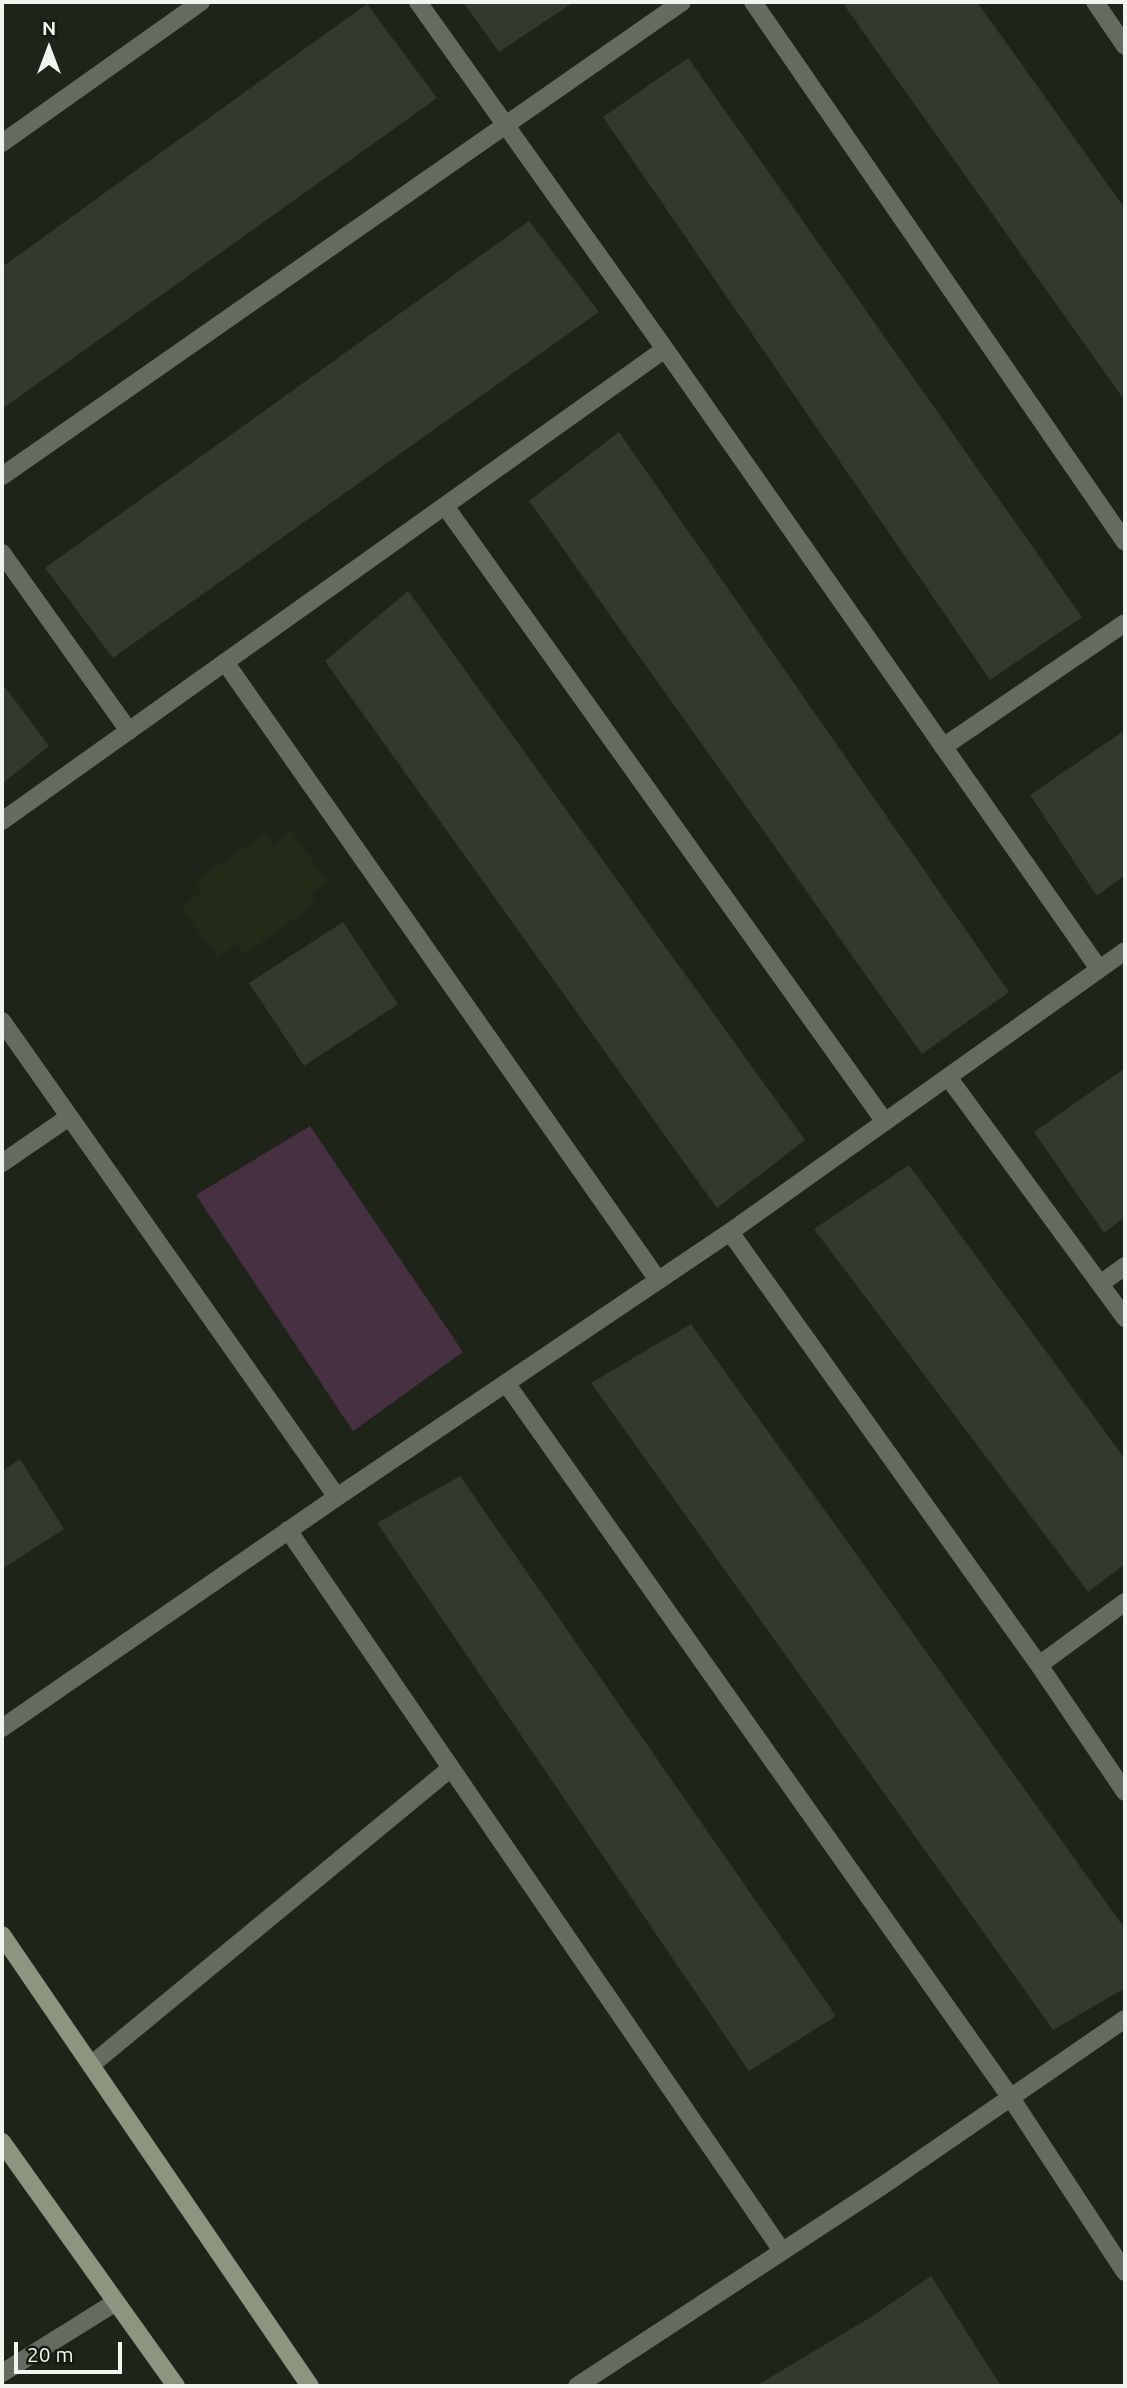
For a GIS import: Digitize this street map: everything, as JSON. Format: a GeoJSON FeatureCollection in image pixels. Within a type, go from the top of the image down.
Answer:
{"type":"FeatureCollection","features":[{"type":"Feature","properties":{"kind":"street"},"geometry":{"type":"LineString","coordinates":[[2,143],[201,2]]}},
{"type":"Feature","properties":{"kind":"street"},"geometry":{"type":"LineString","coordinates":[[418,2],[665,349],[1099,969]]}},
{"type":"Feature","properties":{"kind":"street"},"geometry":{"type":"LineString","coordinates":[[2,476],[682,2]]}},
{"type":"Feature","properties":{"kind":"street"},"geometry":{"type":"LineString","coordinates":[[753,2],[1125,542]]}},
{"type":"Feature","properties":{"kind":"street"},"geometry":{"type":"LineString","coordinates":[[1095,2],[1125,46]]}},
{"type":"Feature","properties":{"kind":"street"},"geometry":{"type":"LineString","coordinates":[[2,821],[665,349]]}},
{"type":"Feature","properties":{"kind":"street"},"geometry":{"type":"LineString","coordinates":[[444,506],[885,1122]]}},
{"type":"Feature","properties":{"kind":"street"},"geometry":{"type":"LineString","coordinates":[[2,553],[129,730]]}},
{"type":"Feature","properties":{"kind":"street"},"geometry":{"type":"LineString","coordinates":[[943,747],[1125,623]]}},
{"type":"Feature","properties":{"kind":"street"},"geometry":{"type":"LineString","coordinates":[[225,662],[658,1280]]}},
{"type":"Feature","properties":{"kind":"street"},"geometry":{"type":"LineString","coordinates":[[2,1727],[730,1232],[1125,951]]}},
{"type":"Feature","properties":{"kind":"street"},"geometry":{"type":"LineString","coordinates":[[2,1021],[337,1497]]}},
{"type":"Feature","properties":{"kind":"street"},"geometry":{"type":"LineString","coordinates":[[948,1077],[1125,1318]]}},
{"type":"Feature","properties":{"kind":"street"},"geometry":{"type":"LineString","coordinates":[[2,1163],[69,1117]]}},
{"type":"Feature","properties":{"kind":"street"},"geometry":{"type":"LineString","coordinates":[[730,1232],[1039,1665],[1125,1792]]}},
{"type":"Feature","properties":{"kind":"street"},"geometry":{"type":"LineString","coordinates":[[1100,1284],[1125,1266]]}},
{"type":"Feature","properties":{"kind":"street"},"geometry":{"type":"LineString","coordinates":[[506,1383],[1011,2098],[1125,2272]]}},
{"type":"Feature","properties":{"kind":"street"},"geometry":{"type":"LineString","coordinates":[[289,1530],[782,2251]]}},
{"type":"Feature","properties":{"kind":"street"},"geometry":{"type":"LineString","coordinates":[[1039,1665],[1125,1602]]}},
{"type":"Feature","properties":{"kind":"street"},"geometry":{"type":"LineString","coordinates":[[91,2065],[451,1768]]}},
{"type":"Feature","properties":{"kind":"street"},"geometry":{"type":"LineString","coordinates":[[2,1935],[310,2386]]}},
{"type":"Feature","properties":{"kind":"street"},"geometry":{"type":"LineString","coordinates":[[576,2386],[1011,2098],[1125,2019]]}},
{"type":"Feature","properties":{"kind":"street"},"geometry":{"type":"LineString","coordinates":[[2,2142],[176,2386]]}},
{"type":"Feature","properties":{"kind":"street"},"geometry":{"type":"LineString","coordinates":[[2,2373],[116,2302]]}},
{"type":"Feature","properties":{"kind":"shaded area"},"geometry":{"type":"Polygon","coordinates":[[[291,830],[328,882],[311,894],[317,904],[243,955],[237,945],[217,958],[181,907],[202,891],[195,880],[265,833],[274,845],[291,830]]]}},
{"type":"Feature","properties":{"kind":"shaded area"},"geometry":{"type":"Polygon","coordinates":[[[310,1126],[463,1352],[353,1431],[196,1195],[310,1126]]]}},
{"type":"Feature","properties":{"kind":"building"},"geometry":{"type":"Polygon","coordinates":[[[463,2],[574,2],[499,52],[463,2]]]}},
{"type":"Feature","properties":{"kind":"building"},"geometry":{"type":"Polygon","coordinates":[[[842,2],[977,2],[1125,209],[1125,401],[842,2]]]}},
{"type":"Feature","properties":{"kind":"building"},"geometry":{"type":"Polygon","coordinates":[[[367,4],[437,98],[2,409],[2,267],[367,4]]]}},
{"type":"Feature","properties":{"kind":"building"},"geometry":{"type":"Polygon","coordinates":[[[688,58],[1082,617],[990,680],[603,117],[688,58]]]}},
{"type":"Feature","properties":{"kind":"building"},"geometry":{"type":"Polygon","coordinates":[[[529,221],[599,312],[113,658],[45,568],[529,221]]]}},
{"type":"Feature","properties":{"kind":"building"},"geometry":{"type":"Polygon","coordinates":[[[619,432],[1009,992],[922,1054],[529,501],[619,432]]]}},
{"type":"Feature","properties":{"kind":"building"},"geometry":{"type":"Polygon","coordinates":[[[408,591],[805,1140],[717,1208],[325,661],[408,591]]]}},
{"type":"Feature","properties":{"kind":"building"},"geometry":{"type":"Polygon","coordinates":[[[2,683],[49,746],[2,784],[2,683]]]}},
{"type":"Feature","properties":{"kind":"building"},"geometry":{"type":"Polygon","coordinates":[[[1125,730],[1125,875],[1097,896],[1030,795],[1125,730]]]}},
{"type":"Feature","properties":{"kind":"building"},"geometry":{"type":"Polygon","coordinates":[[[343,922],[398,1004],[304,1066],[249,983],[343,922]]]}},
{"type":"Feature","properties":{"kind":"building"},"geometry":{"type":"Polygon","coordinates":[[[1125,1068],[1125,1217],[1104,1233],[1034,1132],[1125,1068]]]}},
{"type":"Feature","properties":{"kind":"building"},"geometry":{"type":"Polygon","coordinates":[[[909,1165],[1125,1459],[1125,1564],[1088,1592],[814,1229],[909,1165]]]}},
{"type":"Feature","properties":{"kind":"building"},"geometry":{"type":"Polygon","coordinates":[[[691,1324],[1125,1929],[1125,1988],[1053,2030],[591,1383],[691,1324]]]}},
{"type":"Feature","properties":{"kind":"building"},"geometry":{"type":"Polygon","coordinates":[[[20,1459],[64,1529],[2,1569],[2,1471],[20,1459]]]}},
{"type":"Feature","properties":{"kind":"building"},"geometry":{"type":"Polygon","coordinates":[[[460,1476],[836,2016],[749,2071],[377,1523],[460,1476]]]}},
{"type":"Feature","properties":{"kind":"building"},"geometry":{"type":"Polygon","coordinates":[[[931,2276],[1001,2386],[756,2386],[874,2315],[931,2276]]]}}]}
